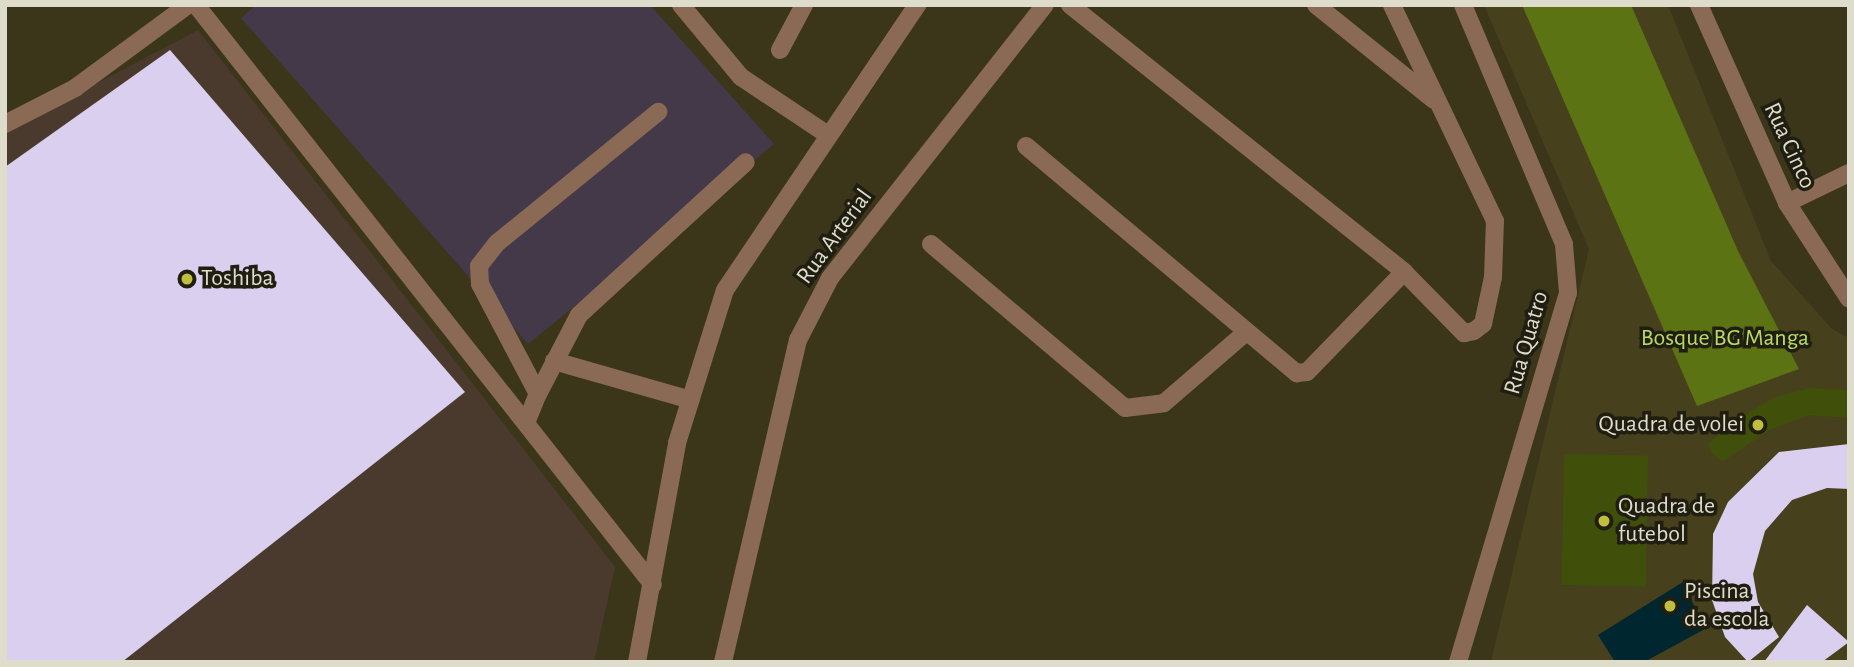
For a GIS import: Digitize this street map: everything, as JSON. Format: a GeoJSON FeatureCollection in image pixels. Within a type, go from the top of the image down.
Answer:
{"type":"FeatureCollection","features":[{"type":"Feature","properties":{"kind":"street"},"geometry":{"type":"LineString","coordinates":[[5,124],[75,88],[188,5]]}},
{"type":"Feature","properties":{"kind":"street"},"geometry":{"type":"LineString","coordinates":[[196,5],[653,585]]}},
{"type":"Feature","properties":{"kind":"street"},"geometry":{"type":"LineString","coordinates":[[681,5],[741,77],[828,135]]}},
{"type":"Feature","properties":{"kind":"street"},"geometry":{"type":"LineString","coordinates":[[780,50],[804,5]]}},
{"type":"Feature","properties":{"kind":"street"},"geometry":{"type":"LineString","coordinates":[[637,662],[691,400],[725,290],[917,5]]}},
{"type":"Feature","properties":{"kind":"street","name":"Rua Arterial"},"geometry":{"type":"LineString","coordinates":[[723,662],[798,340],[830,278],[1045,5]]}},
{"type":"Feature","properties":{"kind":"street"},"geometry":{"type":"LineString","coordinates":[[1070,5],[1404,272],[1464,333],[1483,324],[1494,221],[1392,5]]}},
{"type":"Feature","properties":{"kind":"street"},"geometry":{"type":"LineString","coordinates":[[1316,5],[1439,104]]}},
{"type":"Feature","properties":{"kind":"street","name":"Rua Quatro"},"geometry":{"type":"LineString","coordinates":[[1458,662],[1568,293],[1564,244],[1463,5]]}},
{"type":"Feature","properties":{"kind":"street","name":"Rua Cinco"},"geometry":{"type":"LineString","coordinates":[[1699,5],[1787,203],[1849,299]]}},
{"type":"Feature","properties":{"kind":"street"},"geometry":{"type":"LineString","coordinates":[[538,394],[480,285],[480,266],[497,243],[658,112]]}},
{"type":"Feature","properties":{"kind":"street"},"geometry":{"type":"LineString","coordinates":[[1026,146],[1244,334],[1297,373],[1307,372],[1404,272]]}},
{"type":"Feature","properties":{"kind":"street"},"geometry":{"type":"LineString","coordinates":[[526,423],[579,314],[746,162]]}},
{"type":"Feature","properties":{"kind":"street"},"geometry":{"type":"LineString","coordinates":[[1787,203],[1849,173]]}},
{"type":"Feature","properties":{"kind":"street"},"geometry":{"type":"LineString","coordinates":[[931,244],[1125,408],[1164,403],[1244,334]]}},
{"type":"Feature","properties":{"kind":"street"},"geometry":{"type":"LineString","coordinates":[[554,361],[691,400]]}},
{"type":"Feature","properties":{"kind":"shaded area"},"geometry":{"type":"Polygon","coordinates":[[[256,5],[650,5],[774,144],[528,344],[241,18],[256,5]]]}},
{"type":"Feature","properties":{"kind":"shaded area"},"geometry":{"type":"Polygon","coordinates":[[[1484,5],[1668,5],[1771,261],[1832,329],[1849,338],[1849,662],[1491,662],[1589,249],[1484,5]]]}},
{"type":"Feature","properties":{"kind":"shaded area","name":"Toshiba"},"geometry":{"type":"Polygon","coordinates":[[[198,30],[615,567],[594,662],[5,662],[5,132],[198,30]]]}},
{"type":"Feature","properties":{"kind":"green space","name":"Bosque BG Manga"},"geometry":{"type":"Polygon","coordinates":[[[1522,5],[1631,5],[1738,251],[1799,369],[1697,406],[1522,5]]]}},
{"type":"Feature","properties":{"kind":"green space","name":"Quadra de volei"},"geometry":{"type":"Polygon","coordinates":[[[1810,388],[1849,390],[1849,418],[1809,415],[1771,429],[1722,462],[1711,452],[1708,444],[1736,420],[1775,397],[1810,388]]]}},
{"type":"Feature","properties":{"kind":"green space","name":"Quadra de futebol"},"geometry":{"type":"Polygon","coordinates":[[[1564,454],[1648,455],[1646,586],[1562,585],[1564,454]]]}},
{"type":"Feature","properties":{"kind":"water","name":"Piscina da escola"},"geometry":{"type":"Polygon","coordinates":[[[1683,582],[1705,629],[1644,662],[1615,662],[1598,635],[1683,582]]]}},
{"type":"Feature","properties":{"kind":"building","name":"Toshiba"},"geometry":{"type":"Polygon","coordinates":[[[170,50],[465,392],[122,662],[5,662],[5,167],[170,50]]]}},
{"type":"Feature","properties":{"kind":"building"},"geometry":{"type":"Polygon","coordinates":[[[1849,444],[1849,489],[1827,488],[1792,500],[1765,531],[1753,574],[1758,602],[1779,637],[1748,662],[1725,637],[1712,600],[1713,534],[1728,502],[1779,452],[1849,444]]]}},
{"type":"Feature","properties":{"kind":"building"},"geometry":{"type":"Polygon","coordinates":[[[1807,605],[1849,642],[1822,662],[1764,662],[1807,605]]]}},
{"type":"Feature","properties":{"kind":"place","name":"Toshiba"},"geometry":{"type":"Point","coordinates":[187,279]}},
{"type":"Feature","properties":{"kind":"place","name":"Quadra de volei"},"geometry":{"type":"Point","coordinates":[1758,425]}},
{"type":"Feature","properties":{"kind":"place","name":"Quadra de futebol"},"geometry":{"type":"Point","coordinates":[1604,521]}},
{"type":"Feature","properties":{"kind":"place","name":"Piscina da escola"},"geometry":{"type":"Point","coordinates":[1670,606]}}]}
